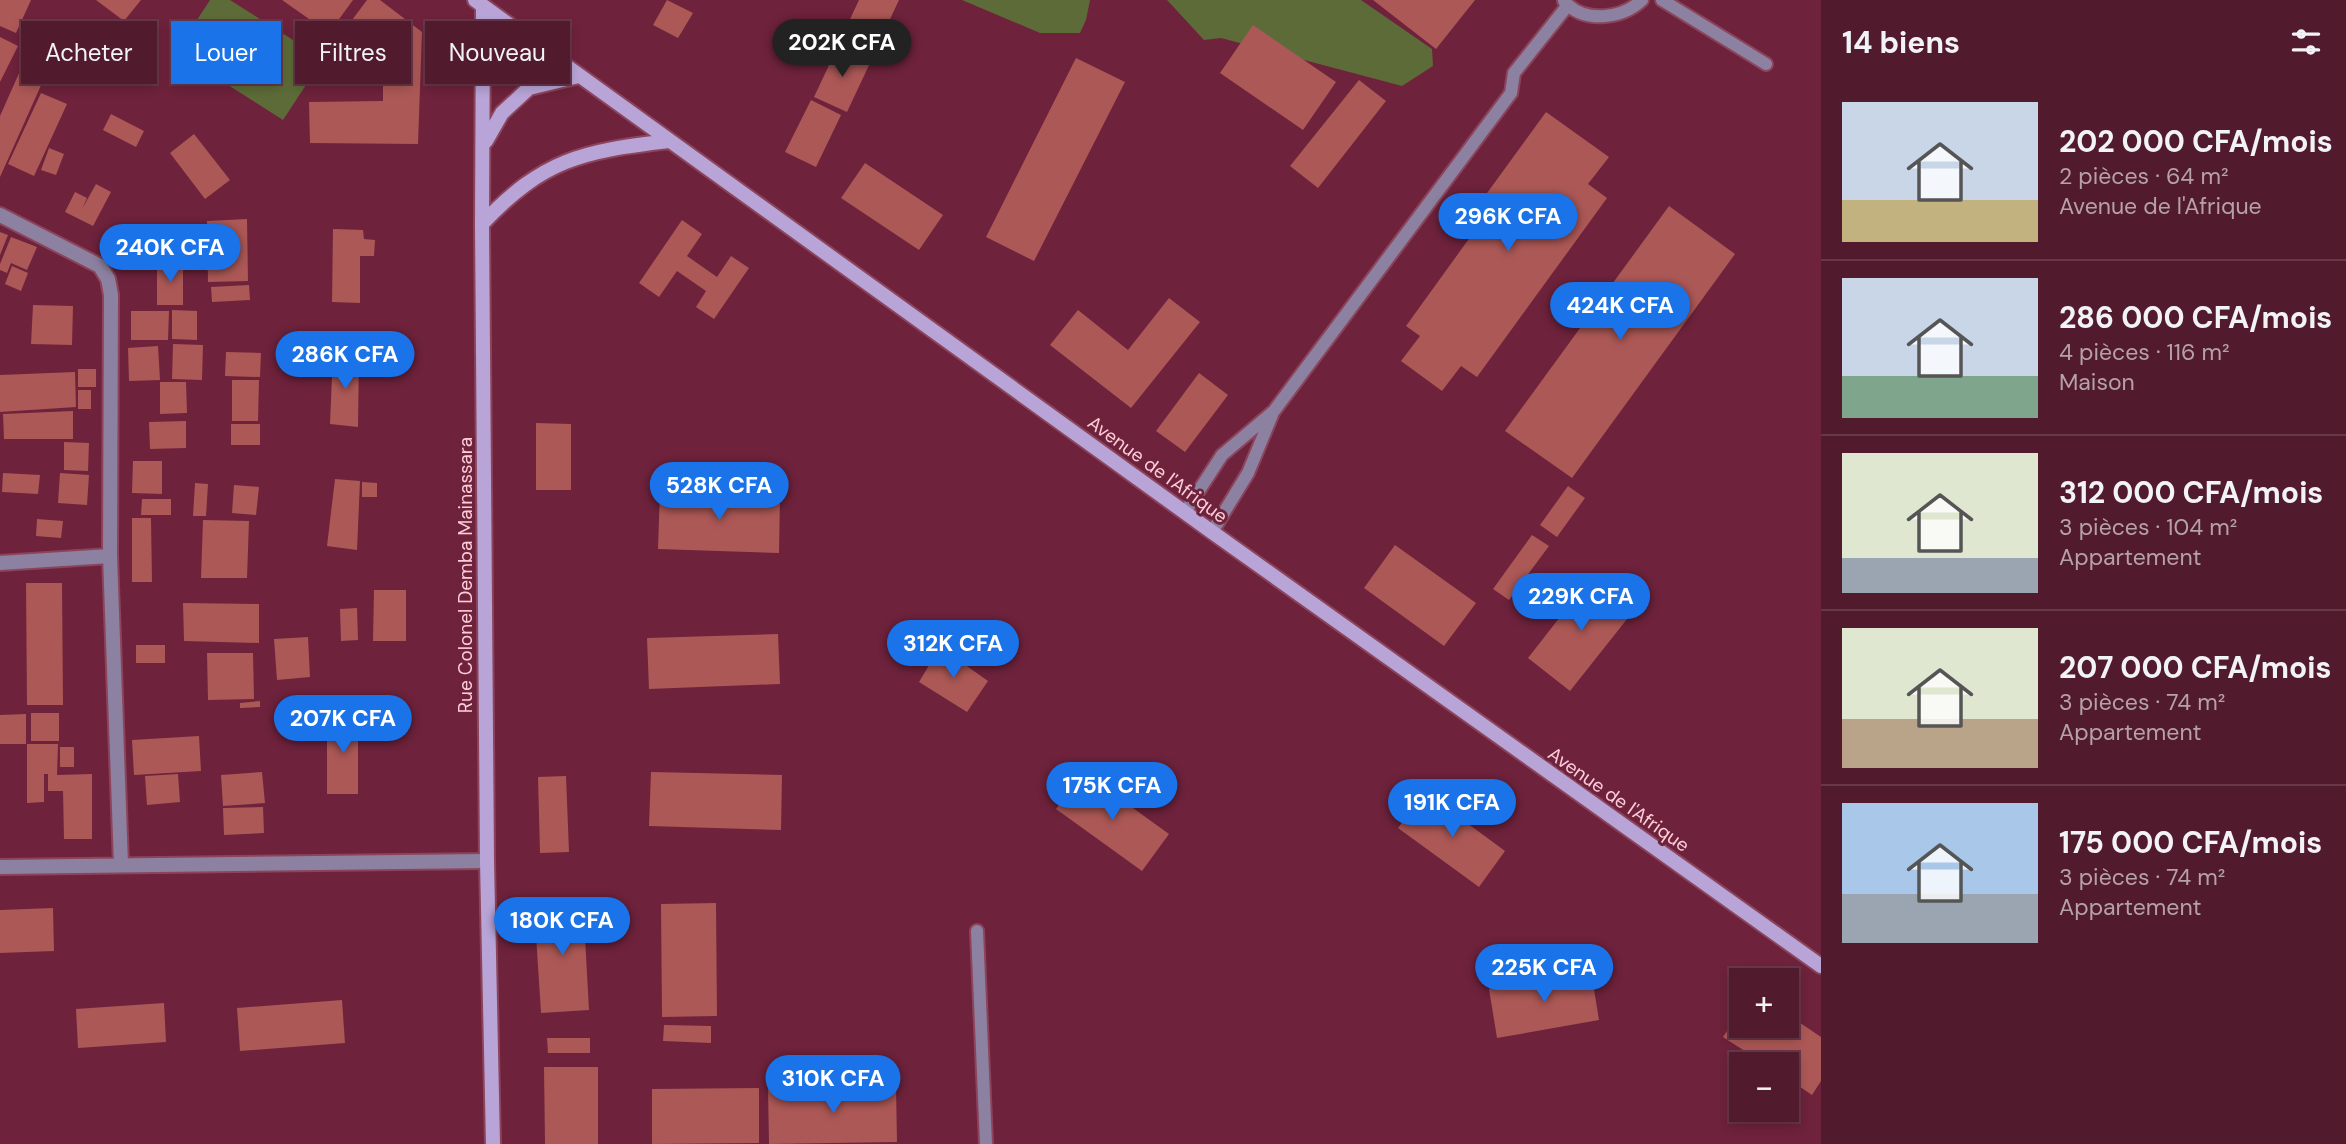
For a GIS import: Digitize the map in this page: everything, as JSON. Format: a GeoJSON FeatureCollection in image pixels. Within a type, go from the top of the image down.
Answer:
{"type":"FeatureCollection","features":[{"type":"Feature","properties":{"kind":"main road","name":"Avenue de l'Afrique"},"geometry":{"type":"LineString","coordinates":[[479,3],[1212,532],[1821,966]]}},
{"type":"Feature","properties":{"kind":"main road","name":"Rue Colonel Demba Mainassara"},"geometry":{"type":"LineString","coordinates":[[479,3],[484,148],[482,224],[487,861],[493,1144]]}},
{"type":"Feature","properties":{"kind":"main road"},"geometry":{"type":"LineString","coordinates":[[484,148],[502,113],[529,88],[579,76]]}},
{"type":"Feature","properties":{"kind":"main road"},"geometry":{"type":"LineString","coordinates":[[482,224],[524,184],[570,159],[615,148],[669,141]]}},
{"type":"Feature","properties":{"kind":"street"},"geometry":{"type":"LineString","coordinates":[[0,215],[100,266],[108,279],[111,295],[110,556],[121,865]]}},
{"type":"Feature","properties":{"kind":"street"},"geometry":{"type":"LineString","coordinates":[[0,563],[110,556]]}},
{"type":"Feature","properties":{"kind":"street"},"geometry":{"type":"LineString","coordinates":[[0,867],[487,861]]}},
{"type":"Feature","properties":{"kind":"lane"},"geometry":{"type":"LineString","coordinates":[[1185,512],[1222,455],[1273,411],[1511,93],[1514,73],[1566,3],[1589,15],[1612,16],[1633,8],[1642,0]]}},
{"type":"Feature","properties":{"kind":"lane"},"geometry":{"type":"LineString","coordinates":[[1662,0],[1766,64]]}},
{"type":"Feature","properties":{"kind":"lane"},"geometry":{"type":"LineString","coordinates":[[1212,532],[1248,473],[1273,411]]}},
{"type":"Feature","properties":{"kind":"lane"},"geometry":{"type":"LineString","coordinates":[[977,932],[986,1144]]}},
{"type":"Feature","properties":{"kind":"green space"},"geometry":{"type":"Polygon","coordinates":[[[210,0],[230,0],[263,21],[196,21],[210,0]]]}},
{"type":"Feature","properties":{"kind":"green space"},"geometry":{"type":"Polygon","coordinates":[[[962,0],[1090,0],[1080,33],[1040,33],[962,0]]]}},
{"type":"Feature","properties":{"kind":"green space"},"geometry":{"type":"Polygon","coordinates":[[[1167,0],[1361,0],[1432,49],[1433,66],[1402,86],[1221,38],[1204,40],[1167,0]]]}},
{"type":"Feature","properties":{"kind":"green space"},"geometry":{"type":"Polygon","coordinates":[[[281,32],[295,41],[295,84],[307,84],[283,120],[226,84],[281,84],[281,32]]]}},
{"type":"Feature","properties":{"kind":"building"},"geometry":{"type":"Polygon","coordinates":[[[0,0],[31,0],[16,33],[0,26],[0,0]]]}},
{"type":"Feature","properties":{"kind":"building"},"geometry":{"type":"Polygon","coordinates":[[[96,0],[141,0],[124,21],[96,0]]]}},
{"type":"Feature","properties":{"kind":"building"},"geometry":{"type":"Polygon","coordinates":[[[282,0],[353,0],[338,21],[312,21],[282,0]]]}},
{"type":"Feature","properties":{"kind":"building"},"geometry":{"type":"Polygon","coordinates":[[[367,0],[380,0],[408,21],[351,21],[367,0]]]}},
{"type":"Feature","properties":{"kind":"building"},"geometry":{"type":"Polygon","coordinates":[[[667,0],[693,13],[678,38],[653,25],[667,0]]]}},
{"type":"Feature","properties":{"kind":"building"},"geometry":{"type":"Polygon","coordinates":[[[859,0],[899,0],[877,47],[844,32],[859,0]]]}},
{"type":"Feature","properties":{"kind":"building"},"geometry":{"type":"Polygon","coordinates":[[[1373,0],[1475,0],[1436,49],[1373,0]]]}},
{"type":"Feature","properties":{"kind":"building"},"geometry":{"type":"Polygon","coordinates":[[[411,24],[422,32],[418,144],[310,143],[309,102],[383,101],[383,84],[411,84],[411,24]]]}},
{"type":"Feature","properties":{"kind":"building"},"geometry":{"type":"Polygon","coordinates":[[[1253,25],[1336,82],[1303,130],[1220,73],[1253,25]]]}},
{"type":"Feature","properties":{"kind":"building"},"geometry":{"type":"Polygon","coordinates":[[[0,37],[18,46],[0,82],[0,37]]]}},
{"type":"Feature","properties":{"kind":"building"},"geometry":{"type":"Polygon","coordinates":[[[838,46],[871,61],[847,112],[814,97],[838,46]]]}},
{"type":"Feature","properties":{"kind":"building"},"geometry":{"type":"Polygon","coordinates":[[[1076,58],[1125,82],[1034,261],[986,237],[1076,58]]]}},
{"type":"Feature","properties":{"kind":"building"},"geometry":{"type":"Polygon","coordinates":[[[21,69],[21,84],[42,84],[0,177],[0,116],[21,69]]]}},
{"type":"Feature","properties":{"kind":"building"},"geometry":{"type":"Polygon","coordinates":[[[1359,80],[1386,101],[1318,188],[1290,166],[1359,80]]]}},
{"type":"Feature","properties":{"kind":"building"},"geometry":{"type":"Polygon","coordinates":[[[41,93],[67,104],[34,176],[8,164],[41,93]]]}},
{"type":"Feature","properties":{"kind":"building"},"geometry":{"type":"Polygon","coordinates":[[[811,100],[841,115],[816,167],[785,152],[811,100]]]}},
{"type":"Feature","properties":{"kind":"building"},"geometry":{"type":"Polygon","coordinates":[[[1546,112],[1609,157],[1588,184],[1607,198],[1477,377],[1461,366],[1442,391],[1401,361],[1420,336],[1406,326],[1476,229],[1466,222],[1546,112]]]}},
{"type":"Feature","properties":{"kind":"building"},"geometry":{"type":"Polygon","coordinates":[[[111,114],[144,131],[136,147],[103,130],[111,114]]]}},
{"type":"Feature","properties":{"kind":"building"},"geometry":{"type":"Polygon","coordinates":[[[194,134],[230,180],[205,199],[170,153],[194,134]]]}},
{"type":"Feature","properties":{"kind":"building"},"geometry":{"type":"Polygon","coordinates":[[[49,148],[64,154],[56,175],[41,170],[49,148]]]}},
{"type":"Feature","properties":{"kind":"building"},"geometry":{"type":"Polygon","coordinates":[[[865,163],[943,215],[919,250],[841,198],[865,163]]]}},
{"type":"Feature","properties":{"kind":"building"},"geometry":{"type":"Polygon","coordinates":[[[96,184],[111,192],[93,226],[65,212],[75,192],[87,198],[82,209],[96,184]]]}},
{"type":"Feature","properties":{"kind":"building"},"geometry":{"type":"Polygon","coordinates":[[[1669,206],[1735,254],[1572,478],[1505,431],[1669,206]]]}},
{"type":"Feature","properties":{"kind":"building"},"geometry":{"type":"Polygon","coordinates":[[[247,219],[248,281],[208,282],[207,221],[247,219]]]}},
{"type":"Feature","properties":{"kind":"building"},"geometry":{"type":"Polygon","coordinates":[[[682,220],[702,234],[687,256],[717,277],[731,256],[749,268],[714,319],[696,307],[706,291],[677,271],[659,297],[639,283],[682,220]]]}},
{"type":"Feature","properties":{"kind":"building"},"geometry":{"type":"Polygon","coordinates":[[[333,229],[363,230],[364,239],[375,240],[374,256],[360,256],[360,303],[332,302],[333,229]]]}},
{"type":"Feature","properties":{"kind":"building"},"geometry":{"type":"Polygon","coordinates":[[[0,232],[8,235],[0,255],[0,232]]]}},
{"type":"Feature","properties":{"kind":"building"},"geometry":{"type":"Polygon","coordinates":[[[11,237],[37,247],[27,270],[11,263],[7,273],[0,270],[11,237]]]}},
{"type":"Feature","properties":{"kind":"building"},"geometry":{"type":"Polygon","coordinates":[[[157,263],[183,263],[183,305],[157,305],[157,263]]]}},
{"type":"Feature","properties":{"kind":"building"},"geometry":{"type":"Polygon","coordinates":[[[12,266],[28,273],[21,291],[5,284],[12,266]]]}},
{"type":"Feature","properties":{"kind":"building"},"geometry":{"type":"Polygon","coordinates":[[[249,285],[250,300],[212,302],[211,287],[249,285]]]}},
{"type":"Feature","properties":{"kind":"building"},"geometry":{"type":"Polygon","coordinates":[[[1169,298],[1200,322],[1131,408],[1050,345],[1078,310],[1128,350],[1169,298]]]}},
{"type":"Feature","properties":{"kind":"building"},"geometry":{"type":"Polygon","coordinates":[[[33,305],[73,306],[72,345],[31,344],[33,305]]]}},
{"type":"Feature","properties":{"kind":"building"},"geometry":{"type":"Polygon","coordinates":[[[172,310],[197,311],[197,340],[172,339],[172,310]]]}},
{"type":"Feature","properties":{"kind":"building"},"geometry":{"type":"Polygon","coordinates":[[[131,311],[169,311],[168,340],[131,340],[131,311]]]}},
{"type":"Feature","properties":{"kind":"building"},"geometry":{"type":"Polygon","coordinates":[[[173,344],[203,345],[202,380],[172,379],[173,344]]]}},
{"type":"Feature","properties":{"kind":"building"},"geometry":{"type":"Polygon","coordinates":[[[158,346],[160,380],[129,381],[128,348],[158,346]]]}},
{"type":"Feature","properties":{"kind":"building"},"geometry":{"type":"Polygon","coordinates":[[[226,352],[261,353],[260,377],[225,376],[226,352]]]}},
{"type":"Feature","properties":{"kind":"building"},"geometry":{"type":"Polygon","coordinates":[[[333,353],[359,357],[358,427],[330,424],[333,353]]]}},
{"type":"Feature","properties":{"kind":"building"},"geometry":{"type":"Polygon","coordinates":[[[78,369],[96,369],[96,387],[78,387],[78,369]]]}},
{"type":"Feature","properties":{"kind":"building"},"geometry":{"type":"Polygon","coordinates":[[[75,372],[76,407],[0,412],[0,375],[75,372]]]}},
{"type":"Feature","properties":{"kind":"building"},"geometry":{"type":"Polygon","coordinates":[[[1199,373],[1228,395],[1185,452],[1156,431],[1199,373]]]}},
{"type":"Feature","properties":{"kind":"building"},"geometry":{"type":"Polygon","coordinates":[[[232,380],[259,380],[258,421],[232,421],[232,380]]]}},
{"type":"Feature","properties":{"kind":"building"},"geometry":{"type":"Polygon","coordinates":[[[160,382],[186,382],[187,413],[160,414],[160,382]]]}},
{"type":"Feature","properties":{"kind":"building"},"geometry":{"type":"Polygon","coordinates":[[[78,390],[91,390],[91,409],[78,409],[78,390]]]}},
{"type":"Feature","properties":{"kind":"building"},"geometry":{"type":"Polygon","coordinates":[[[73,411],[73,439],[4,439],[3,414],[73,411]]]}},
{"type":"Feature","properties":{"kind":"building"},"geometry":{"type":"Polygon","coordinates":[[[186,421],[186,448],[150,449],[149,422],[186,421]]]}},
{"type":"Feature","properties":{"kind":"building"},"geometry":{"type":"Polygon","coordinates":[[[536,423],[571,424],[571,490],[536,490],[536,423]]]}},
{"type":"Feature","properties":{"kind":"building"},"geometry":{"type":"Polygon","coordinates":[[[231,424],[260,424],[260,445],[231,445],[231,424]]]}},
{"type":"Feature","properties":{"kind":"building"},"geometry":{"type":"Polygon","coordinates":[[[64,442],[89,443],[88,471],[64,470],[64,442]]]}},
{"type":"Feature","properties":{"kind":"building"},"geometry":{"type":"Polygon","coordinates":[[[133,461],[162,461],[162,494],[132,493],[133,461]]]}},
{"type":"Feature","properties":{"kind":"building"},"geometry":{"type":"Polygon","coordinates":[[[3,473],[40,475],[38,494],[2,492],[3,473]]]}},
{"type":"Feature","properties":{"kind":"building"},"geometry":{"type":"Polygon","coordinates":[[[60,473],[89,475],[87,505],[58,503],[60,473]]]}},
{"type":"Feature","properties":{"kind":"building"},"geometry":{"type":"Polygon","coordinates":[[[335,479],[360,481],[357,550],[327,546],[335,479]]]}},
{"type":"Feature","properties":{"kind":"building"},"geometry":{"type":"Polygon","coordinates":[[[362,482],[377,483],[377,497],[362,497],[362,482]]]}},
{"type":"Feature","properties":{"kind":"building"},"geometry":{"type":"Polygon","coordinates":[[[195,483],[208,484],[206,516],[193,516],[195,483]]]}},
{"type":"Feature","properties":{"kind":"building"},"geometry":{"type":"Polygon","coordinates":[[[234,485],[259,487],[256,515],[232,513],[234,485]]]}},
{"type":"Feature","properties":{"kind":"building"},"geometry":{"type":"Polygon","coordinates":[[[1568,486],[1585,498],[1557,537],[1540,525],[1568,486]]]}},
{"type":"Feature","properties":{"kind":"building"},"geometry":{"type":"Polygon","coordinates":[[[660,491],[780,495],[779,553],[658,549],[660,491]]]}},
{"type":"Feature","properties":{"kind":"building"},"geometry":{"type":"Polygon","coordinates":[[[142,499],[171,499],[171,515],[141,515],[142,499]]]}},
{"type":"Feature","properties":{"kind":"building"},"geometry":{"type":"Polygon","coordinates":[[[132,518],[151,518],[152,582],[132,582],[132,518]]]}},
{"type":"Feature","properties":{"kind":"building"},"geometry":{"type":"Polygon","coordinates":[[[37,519],[63,521],[61,538],[36,536],[37,519]]]}},
{"type":"Feature","properties":{"kind":"building"},"geometry":{"type":"Polygon","coordinates":[[[203,520],[249,521],[247,578],[201,578],[203,520]]]}},
{"type":"Feature","properties":{"kind":"building"},"geometry":{"type":"Polygon","coordinates":[[[1532,535],[1549,546],[1509,600],[1493,589],[1532,535]]]}},
{"type":"Feature","properties":{"kind":"building"},"geometry":{"type":"Polygon","coordinates":[[[1395,545],[1476,603],[1444,646],[1364,588],[1395,545]]]}},
{"type":"Feature","properties":{"kind":"building"},"geometry":{"type":"Polygon","coordinates":[[[1592,576],[1635,609],[1570,691],[1528,658],[1592,576]]]}},
{"type":"Feature","properties":{"kind":"building"},"geometry":{"type":"Polygon","coordinates":[[[26,583],[62,583],[63,705],[27,705],[26,583]]]}},
{"type":"Feature","properties":{"kind":"building"},"geometry":{"type":"Polygon","coordinates":[[[374,590],[406,590],[406,641],[373,641],[374,590]]]}},
{"type":"Feature","properties":{"kind":"building"},"geometry":{"type":"Polygon","coordinates":[[[183,603],[259,604],[259,643],[184,641],[183,603]]]}},
{"type":"Feature","properties":{"kind":"building"},"geometry":{"type":"Polygon","coordinates":[[[357,608],[358,640],[341,641],[340,609],[357,608]]]}},
{"type":"Feature","properties":{"kind":"building"},"geometry":{"type":"Polygon","coordinates":[[[778,634],[780,684],[649,689],[647,638],[778,634]]]}},
{"type":"Feature","properties":{"kind":"building"},"geometry":{"type":"Polygon","coordinates":[[[308,637],[310,677],[277,680],[274,639],[308,637]]]}},
{"type":"Feature","properties":{"kind":"building"},"geometry":{"type":"Polygon","coordinates":[[[136,645],[165,645],[165,663],[136,663],[136,645]]]}},
{"type":"Feature","properties":{"kind":"building"},"geometry":{"type":"Polygon","coordinates":[[[940,647],[988,681],[967,712],[919,682],[940,647]]]}},
{"type":"Feature","properties":{"kind":"building"},"geometry":{"type":"Polygon","coordinates":[[[207,653],[253,653],[254,699],[208,700],[207,653]]]}},
{"type":"Feature","properties":{"kind":"building"},"geometry":{"type":"Polygon","coordinates":[[[260,701],[260,707],[240,708],[240,703],[260,701]]]}},
{"type":"Feature","properties":{"kind":"building"},"geometry":{"type":"Polygon","coordinates":[[[31,713],[59,713],[59,741],[31,741],[31,713]]]}},
{"type":"Feature","properties":{"kind":"building"},"geometry":{"type":"Polygon","coordinates":[[[26,714],[26,744],[0,744],[0,715],[26,714]]]}},
{"type":"Feature","properties":{"kind":"building"},"geometry":{"type":"Polygon","coordinates":[[[327,717],[358,717],[358,794],[327,794],[327,717]]]}},
{"type":"Feature","properties":{"kind":"building"},"geometry":{"type":"Polygon","coordinates":[[[199,736],[201,771],[134,775],[132,740],[199,736]]]}},
{"type":"Feature","properties":{"kind":"building"},"geometry":{"type":"Polygon","coordinates":[[[27,744],[58,744],[57,775],[92,774],[92,839],[64,839],[63,791],[48,791],[48,774],[44,774],[44,802],[27,803],[27,744]]]}},
{"type":"Feature","properties":{"kind":"building"},"geometry":{"type":"Polygon","coordinates":[[[60,747],[74,747],[74,767],[60,767],[60,747]]]}},
{"type":"Feature","properties":{"kind":"building"},"geometry":{"type":"Polygon","coordinates":[[[262,772],[265,803],[223,806],[221,775],[262,772]]]}},
{"type":"Feature","properties":{"kind":"building"},"geometry":{"type":"Polygon","coordinates":[[[651,772],[782,775],[781,830],[649,826],[651,772]]]}},
{"type":"Feature","properties":{"kind":"building"},"geometry":{"type":"Polygon","coordinates":[[[1083,772],[1169,834],[1142,871],[1056,809],[1083,772]]]}},
{"type":"Feature","properties":{"kind":"building"},"geometry":{"type":"Polygon","coordinates":[[[178,774],[180,802],[147,805],[145,776],[178,774]]]}},
{"type":"Feature","properties":{"kind":"building"},"geometry":{"type":"Polygon","coordinates":[[[566,776],[569,852],[540,853],[538,777],[566,776]]]}},
{"type":"Feature","properties":{"kind":"building"},"geometry":{"type":"Polygon","coordinates":[[[1425,792],[1505,851],[1479,887],[1398,828],[1425,792]]]}},
{"type":"Feature","properties":{"kind":"building"},"geometry":{"type":"Polygon","coordinates":[[[263,807],[264,833],[224,835],[223,808],[263,807]]]}},
{"type":"Feature","properties":{"kind":"building"},"geometry":{"type":"Polygon","coordinates":[[[583,901],[589,1010],[541,1013],[534,904],[583,901]]]}},
{"type":"Feature","properties":{"kind":"building"},"geometry":{"type":"Polygon","coordinates":[[[716,903],[717,1016],[662,1017],[661,904],[716,903]]]}},
{"type":"Feature","properties":{"kind":"building"},"geometry":{"type":"Polygon","coordinates":[[[53,908],[54,951],[0,953],[0,910],[53,908]]]}},
{"type":"Feature","properties":{"kind":"building"},"geometry":{"type":"Polygon","coordinates":[[[1591,971],[1599,1020],[1497,1038],[1489,989],[1591,971]]]}},
{"type":"Feature","properties":{"kind":"building"},"geometry":{"type":"Polygon","coordinates":[[[342,1000],[345,1043],[240,1051],[237,1008],[342,1000]]]}},
{"type":"Feature","properties":{"kind":"building"},"geometry":{"type":"Polygon","coordinates":[[[164,1003],[166,1042],[78,1048],[76,1009],[164,1003]]]}},
{"type":"Feature","properties":{"kind":"building"},"geometry":{"type":"Polygon","coordinates":[[[1799,1022],[1821,1037],[1821,1081],[1812,1095],[1799,1086],[1799,1052],[1746,1052],[1723,1037],[1729,1028],[1729,1038],[1799,1038],[1799,1022]]]}},
{"type":"Feature","properties":{"kind":"building"},"geometry":{"type":"Polygon","coordinates":[[[664,1025],[711,1026],[711,1043],[663,1041],[664,1025]]]}},
{"type":"Feature","properties":{"kind":"building"},"geometry":{"type":"Polygon","coordinates":[[[547,1038],[590,1038],[590,1053],[548,1053],[547,1038]]]}},
{"type":"Feature","properties":{"kind":"building"},"geometry":{"type":"Polygon","coordinates":[[[544,1067],[598,1067],[598,1144],[545,1144],[544,1067]]]}},
{"type":"Feature","properties":{"kind":"building"},"geometry":{"type":"Polygon","coordinates":[[[896,1086],[897,1142],[769,1144],[768,1088],[896,1086]]]}},
{"type":"Feature","properties":{"kind":"building"},"geometry":{"type":"Polygon","coordinates":[[[759,1088],[759,1143],[652,1144],[652,1089],[759,1088]]]}}]}
